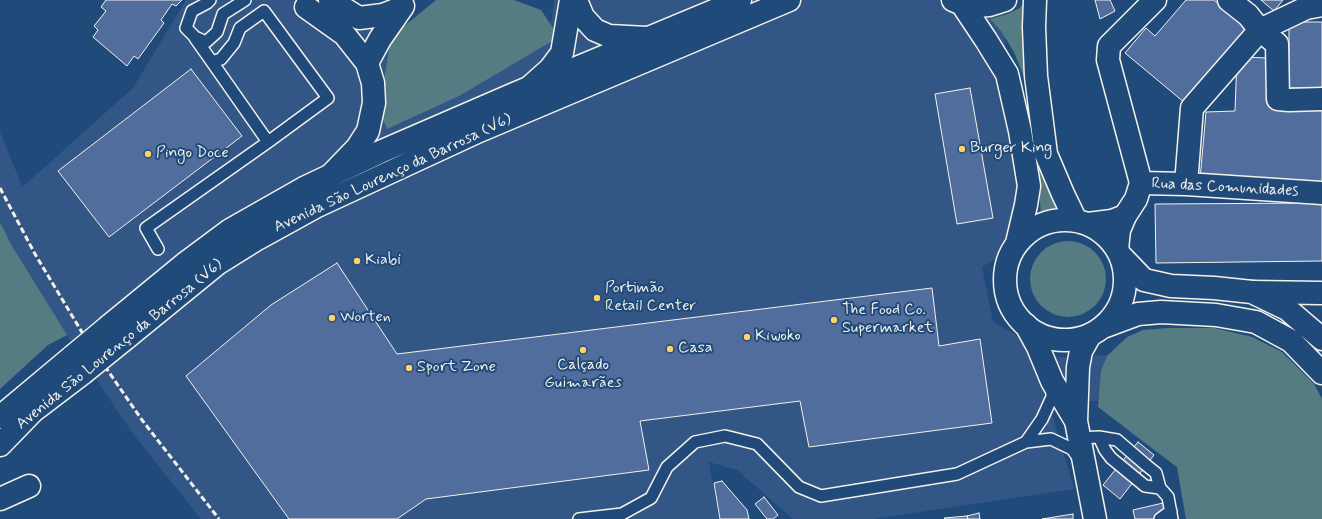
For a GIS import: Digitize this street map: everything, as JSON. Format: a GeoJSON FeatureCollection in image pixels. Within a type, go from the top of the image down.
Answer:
{"type":"FeatureCollection","features":[{"type":"Feature","properties":{"kind":"main road"},"geometry":{"type":"LineString","coordinates":[[330,0],[359,18],[383,15],[405,4]]}},
{"type":"Feature","properties":{"kind":"main road"},"geometry":{"type":"LineString","coordinates":[[530,87],[550,69],[562,53],[571,0]]}},
{"type":"Feature","properties":{"kind":"main road"},"geometry":{"type":"LineString","coordinates":[[576,0],[583,18],[595,30],[610,36],[647,38]]}},
{"type":"Feature","properties":{"kind":"main road","name":"Avenida São Lourenço da Barrosa (V6)"},"geometry":{"type":"LineString","coordinates":[[117,333],[187,262],[230,230],[304,188],[380,152],[530,87],[740,0]]}},
{"type":"Feature","properties":{"kind":"main road","name":"Avenida São Lourenço da Barrosa (V6)"},"geometry":{"type":"LineString","coordinates":[[0,417],[78,365],[117,333],[217,264],[257,239],[315,207],[479,131],[788,0]]}},
{"type":"Feature","properties":{"kind":"main road"},"geometry":{"type":"LineString","coordinates":[[957,2],[982,6],[995,4],[1005,0]]}},
{"type":"Feature","properties":{"kind":"main road"},"geometry":{"type":"LineString","coordinates":[[1035,0],[1034,27],[1036,76],[1046,154],[1063,194],[1082,222],[1104,233],[1118,252],[1144,280],[1171,286],[1252,292],[1322,293]]}},
{"type":"Feature","properties":{"kind":"main road"},"geometry":{"type":"LineString","coordinates":[[1141,183],[1108,60],[1109,46],[1155,0]]}},
{"type":"Feature","properties":{"kind":"main road"},"geometry":{"type":"LineString","coordinates":[[1229,0],[1248,15],[1260,30],[1277,44],[1278,99],[1322,99]]}},
{"type":"Feature","properties":{"kind":"main road"},"geometry":{"type":"LineString","coordinates":[[957,2],[986,40],[1007,74],[1020,131],[1029,186],[1017,243],[1006,267],[1006,284],[1009,301],[1017,316],[1026,325],[1040,334],[1057,339],[1074,339],[1138,314],[1162,312],[1216,316],[1256,322],[1291,341],[1322,373]]}},
{"type":"Feature","properties":{"kind":"main road"},"geometry":{"type":"LineString","coordinates":[[301,3],[344,34],[367,64],[373,83],[374,103],[368,130],[357,148],[329,176]]}},
{"type":"Feature","properties":{"kind":"main road"},"geometry":{"type":"LineString","coordinates":[[367,64],[380,39],[405,4]]}},
{"type":"Feature","properties":{"kind":"main road"},"geometry":{"type":"LineString","coordinates":[[1186,184],[1192,108],[1260,30],[1314,4]]}},
{"type":"Feature","properties":{"kind":"main road","name":"Rua das Comunidades"},"geometry":{"type":"LineString","coordinates":[[1118,252],[1119,230],[1125,216],[1136,199],[1141,183],[1186,184],[1322,193]]}},
{"type":"Feature","properties":{"kind":"main road"},"geometry":{"type":"LineString","coordinates":[[1017,243],[1029,232],[1043,224],[1060,220],[1082,222],[1112,221],[1125,216]]}},
{"type":"Feature","properties":{"kind":"main road"},"geometry":{"type":"LineString","coordinates":[[1095,519],[1086,469],[1085,432],[1078,367],[1081,351],[1096,331],[1116,313],[1124,294],[1125,274],[1118,252]]}},
{"type":"Feature","properties":{"kind":"main road"},"geometry":{"type":"LineString","coordinates":[[1252,292],[1287,309],[1322,339]]}},
{"type":"Feature","properties":{"kind":"main road"},"geometry":{"type":"LineString","coordinates":[[1026,325],[1038,347],[1052,381],[1085,432]]}},
{"type":"Feature","properties":{"kind":"main road","name":"Avenida São Lourenço da Barrosa (V6)"},"geometry":{"type":"LineString","coordinates":[[0,445],[78,365]]}},
{"type":"Feature","properties":{"kind":"main road"},"geometry":{"type":"LineString","coordinates":[[0,499],[29,486]]}},
{"type":"Feature","properties":{"kind":"lane"},"geometry":{"type":"LineString","coordinates":[[210,0],[192,11],[186,28],[195,38],[268,142]]}},
{"type":"Feature","properties":{"kind":"lane"},"geometry":{"type":"LineString","coordinates":[[195,38],[206,42],[216,32],[223,14],[245,0]]}},
{"type":"Feature","properties":{"kind":"lane"},"geometry":{"type":"LineString","coordinates":[[158,249],[146,228],[328,98],[264,11],[240,28],[234,43],[221,59],[212,62]]}},
{"type":"Feature","properties":{"kind":"lane"},"geometry":{"type":"LineString","coordinates":[[1026,442],[1042,419],[1052,397],[1052,381]]}},
{"type":"Feature","properties":{"kind":"lane"},"geometry":{"type":"LineString","coordinates":[[1085,432],[1112,458],[1145,486],[1160,488]]}},
{"type":"Feature","properties":{"kind":"lane"},"geometry":{"type":"LineString","coordinates":[[1085,432],[1117,440],[1156,473],[1160,488],[1168,497],[1172,515],[1160,519]]}},
{"type":"Feature","properties":{"kind":"lane"},"geometry":{"type":"LineString","coordinates":[[579,519],[622,514],[651,498],[667,467],[695,442],[725,436],[757,444],[799,486],[820,496],[957,474],[1026,442],[1051,439],[1072,449],[1086,469]]}},
{"type":"Feature","properties":{"kind":"shaded area"},"geometry":{"type":"Polygon","coordinates":[[[186,0],[348,0],[387,33],[544,45],[552,19],[554,0],[1003,0],[1007,74],[1026,205],[995,259],[982,267],[993,322],[1029,343],[1040,358],[1109,355],[1143,330],[1169,328],[1214,328],[1252,337],[1282,352],[1314,384],[1322,399],[1322,519],[1186,519],[1177,467],[1131,433],[1104,401],[1048,401],[1074,489],[873,519],[793,519],[737,470],[709,462],[719,519],[201,519],[131,431],[58,322],[12,246],[0,222],[0,132],[22,186],[133,88],[186,0]]]}},
{"type":"Feature","properties":{"kind":"green space"},"geometry":{"type":"Polygon","coordinates":[[[436,0],[514,0],[541,10],[559,37],[459,96],[387,129],[381,115],[383,86],[391,37],[436,0]]]}},
{"type":"Feature","properties":{"kind":"green space"},"geometry":{"type":"Polygon","coordinates":[[[1024,0],[1027,0],[1060,209],[1041,217],[1037,150],[1025,80],[1014,52],[1001,31],[990,19],[1005,15],[1020,8],[1024,0]]]}},
{"type":"Feature","properties":{"kind":"green space"},"geometry":{"type":"Polygon","coordinates":[[[0,222],[12,246],[67,335],[48,345],[0,389],[0,222]]]}},
{"type":"Feature","properties":{"kind":"green space"},"geometry":{"type":"Polygon","coordinates":[[[1061,241],[1075,241],[1089,247],[1100,258],[1106,272],[1106,286],[1103,294],[1095,306],[1089,311],[1075,317],[1061,317],[1047,311],[1036,300],[1030,286],[1030,272],[1036,258],[1047,247],[1061,241]]]}},
{"type":"Feature","properties":{"kind":"green space"},"geometry":{"type":"Polygon","coordinates":[[[1169,328],[1214,328],[1252,337],[1282,352],[1314,384],[1322,399],[1322,519],[1186,519],[1177,467],[1098,407],[1101,371],[1107,356],[1127,337],[1143,330],[1169,328]]]}},
{"type":"Feature","properties":{"kind":"building"},"geometry":{"type":"Polygon","coordinates":[[[106,0],[182,0],[176,6],[172,4],[161,20],[164,23],[138,59],[134,56],[127,66],[93,37],[98,30],[94,26],[106,11],[101,7],[106,0]]]}},
{"type":"Feature","properties":{"kind":"building"},"geometry":{"type":"Polygon","coordinates":[[[1095,0],[1110,0],[1115,11],[1100,19],[1095,0]]]}},
{"type":"Feature","properties":{"kind":"building"},"geometry":{"type":"Polygon","coordinates":[[[1186,0],[1214,0],[1248,29],[1185,103],[1125,53],[1146,28],[1155,36],[1186,0]]]}},
{"type":"Feature","properties":{"kind":"building"},"geometry":{"type":"Polygon","coordinates":[[[1261,0],[1283,0],[1274,11],[1261,0]]]}},
{"type":"Feature","properties":{"kind":"building"},"geometry":{"type":"Polygon","coordinates":[[[1289,22],[1322,22],[1322,88],[1289,88],[1289,22]]]}},
{"type":"Feature","properties":{"kind":"building"},"geometry":{"type":"Polygon","coordinates":[[[1237,57],[1270,58],[1269,107],[1322,109],[1322,182],[1200,179],[1206,112],[1235,111],[1237,57]]]}},
{"type":"Feature","properties":{"kind":"building"},"geometry":{"type":"Polygon","coordinates":[[[191,69],[242,136],[109,237],[58,171],[191,69]]]}},
{"type":"Feature","properties":{"kind":"building"},"geometry":{"type":"Polygon","coordinates":[[[970,88],[993,218],[957,224],[935,94],[970,88]]]}},
{"type":"Feature","properties":{"kind":"building"},"geometry":{"type":"Polygon","coordinates":[[[1322,203],[1322,261],[1156,263],[1155,204],[1322,203]]]}},
{"type":"Feature","properties":{"kind":"building"},"geometry":{"type":"Polygon","coordinates":[[[337,263],[397,354],[932,288],[939,346],[980,339],[992,423],[809,447],[800,401],[640,421],[649,470],[426,499],[397,519],[289,519],[186,376],[271,305],[337,263]]]}},
{"type":"Feature","properties":{"kind":"building"},"geometry":{"type":"Polygon","coordinates":[[[1138,442],[1154,455],[1120,499],[1103,485],[1138,442]]]}},
{"type":"Feature","properties":{"kind":"building"},"geometry":{"type":"Polygon","coordinates":[[[722,481],[747,510],[749,519],[720,519],[714,483],[722,481]]]}},
{"type":"Feature","properties":{"kind":"building"},"geometry":{"type":"Polygon","coordinates":[[[764,497],[778,515],[773,519],[767,519],[755,504],[764,497]]]}},
{"type":"Feature","properties":{"kind":"building"},"geometry":{"type":"Polygon","coordinates":[[[1163,503],[1167,519],[1135,519],[1133,510],[1163,503]]]}},
{"type":"Feature","properties":{"kind":"building"},"geometry":{"type":"Polygon","coordinates":[[[979,513],[980,519],[968,519],[967,516],[979,513]]]}},
{"type":"Feature","properties":{"kind":"building"},"geometry":{"type":"Polygon","coordinates":[[[1073,514],[1073,519],[1042,519],[1073,514]]]}},
{"type":"Feature","properties":{"kind":"building"},"geometry":{"type":"Polygon","coordinates":[[[967,516],[968,519],[944,518],[967,516]]]}},
{"type":"Feature","properties":{"kind":"railway"},"geometry":{"type":"LineString","coordinates":[[0,188],[35,254],[86,339],[142,420],[219,519]]}},
{"type":"Feature","properties":{"kind":"place","name":"Burger King"},"geometry":{"type":"Point","coordinates":[962,149]}},
{"type":"Feature","properties":{"kind":"place","name":"Pingo Doce"},"geometry":{"type":"Point","coordinates":[148,154]}},
{"type":"Feature","properties":{"kind":"place","name":"Kiabi"},"geometry":{"type":"Point","coordinates":[357,261]}},
{"type":"Feature","properties":{"kind":"place","name":"Portimão Retail Center"},"geometry":{"type":"Point","coordinates":[597,298]}},
{"type":"Feature","properties":{"kind":"place","name":"Worten"},"geometry":{"type":"Point","coordinates":[332,318]}},
{"type":"Feature","properties":{"kind":"place","name":"The Food Co. Supermarket"},"geometry":{"type":"Point","coordinates":[834,320]}},
{"type":"Feature","properties":{"kind":"place","name":"Kiwoko"},"geometry":{"type":"Point","coordinates":[747,337]}},
{"type":"Feature","properties":{"kind":"place","name":"Casa"},"geometry":{"type":"Point","coordinates":[670,349]}},
{"type":"Feature","properties":{"kind":"place","name":"Calçado Guimarães"},"geometry":{"type":"Point","coordinates":[583,350]}},
{"type":"Feature","properties":{"kind":"place","name":"Sport Zone"},"geometry":{"type":"Point","coordinates":[409,368]}}]}
